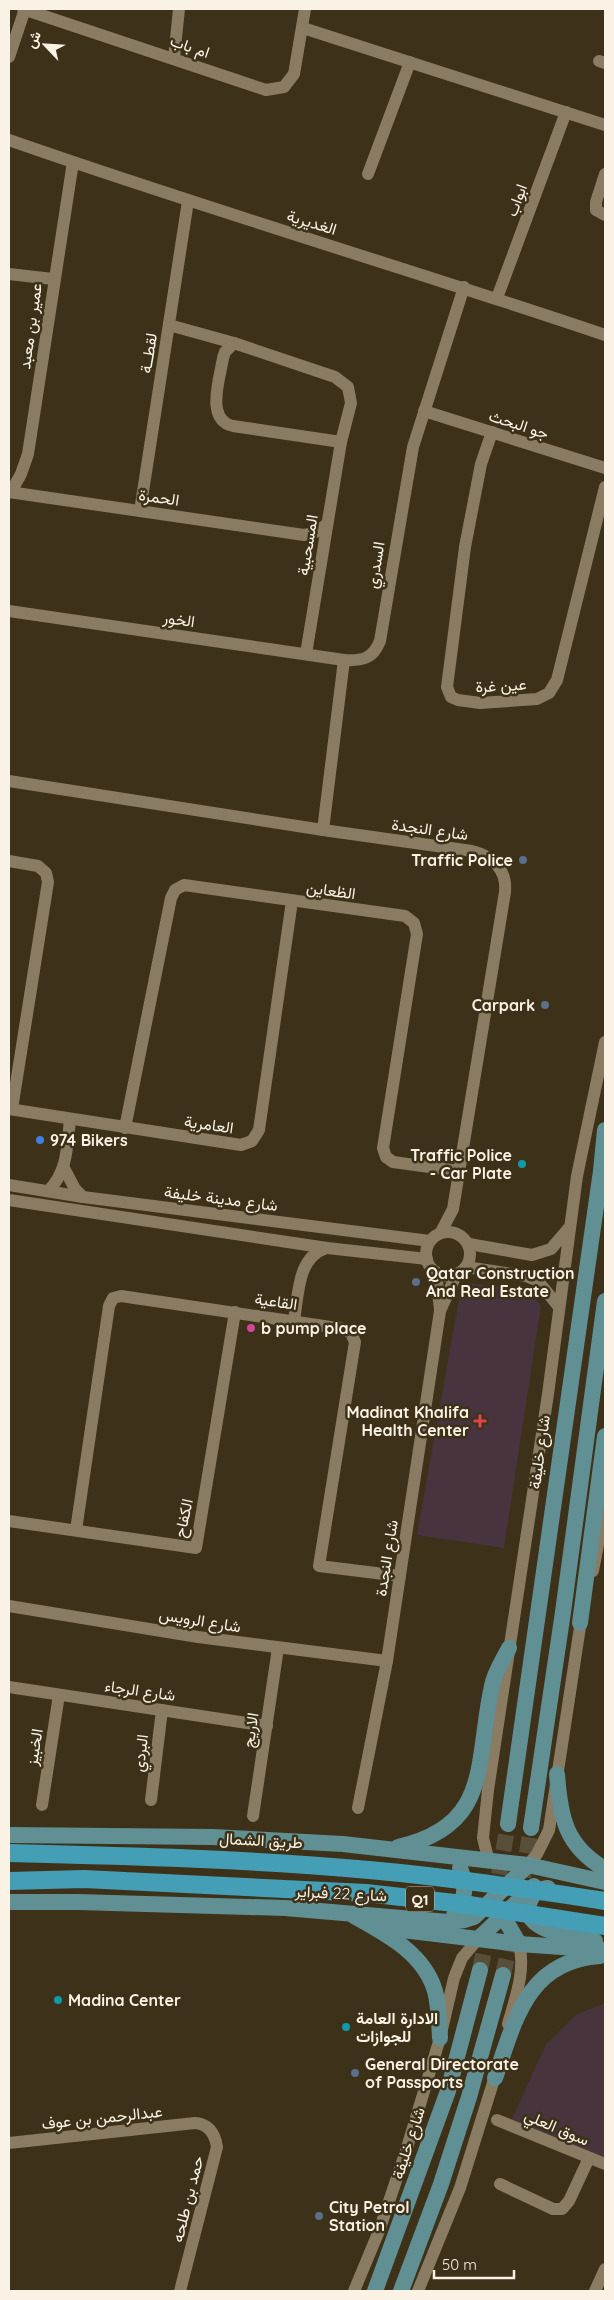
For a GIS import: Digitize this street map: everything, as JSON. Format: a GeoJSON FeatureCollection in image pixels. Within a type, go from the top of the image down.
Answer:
{"type":"FeatureCollection","features":[{"type":"Feature","properties":{"kind":"highway","name":"طريق الشمال"},"geometry":{"type":"LineString","coordinates":[[9,1853],[236,1861]]}},
{"type":"Feature","properties":{"kind":"highway","name":"شارع 22 فبراير"},"geometry":{"type":"LineString","coordinates":[[236,1861],[388,1872],[605,1901]]}},
{"type":"Feature","properties":{"kind":"highway","name":"شارع 22 فبراير"},"geometry":{"type":"LineString","coordinates":[[9,1881],[84,1879],[366,1893],[462,1904],[605,1926]]}},
{"type":"Feature","properties":{"kind":"main road","name":"شارع خليفة"},"geometry":{"type":"LineString","coordinates":[[508,1824],[602,1171],[605,1130]]}},
{"type":"Feature","properties":{"kind":"main road"},"geometry":{"type":"LineString","coordinates":[[530,1828],[563,1612],[605,1301]]}},
{"type":"Feature","properties":{"kind":"main road"},"geometry":{"type":"LineString","coordinates":[[580,1623],[605,1436]]}},
{"type":"Feature","properties":{"kind":"main road"},"geometry":{"type":"LineString","coordinates":[[387,1850],[432,1837],[450,1825],[465,1810],[473,1791],[492,1684],[509,1648]]}},
{"type":"Feature","properties":{"kind":"main road"},"geometry":{"type":"LineString","coordinates":[[557,1774],[560,1811],[571,1837],[588,1857],[605,1868]]}},
{"type":"Feature","properties":{"kind":"main road","name":"طريق الشمال"},"geometry":{"type":"LineString","coordinates":[[9,1835],[275,1840],[387,1850],[528,1866],[561,1872]]}},
{"type":"Feature","properties":{"kind":"main road"},"geometry":{"type":"LineString","coordinates":[[457,1859],[498,1894],[508,1910],[543,1945]]}},
{"type":"Feature","properties":{"kind":"main road"},"geometry":{"type":"LineString","coordinates":[[448,1922],[459,1908],[466,1889],[457,1859]]}},
{"type":"Feature","properties":{"kind":"main road"},"geometry":{"type":"LineString","coordinates":[[489,1862],[498,1894]]}},
{"type":"Feature","properties":{"kind":"main road"},"geometry":{"type":"LineString","coordinates":[[9,1902],[285,1908],[448,1922],[474,1917],[528,1866]]}},
{"type":"Feature","properties":{"kind":"main road"},"geometry":{"type":"LineString","coordinates":[[478,1939],[537,1884],[561,1872],[605,1882]]}},
{"type":"Feature","properties":{"kind":"main road"},"geometry":{"type":"LineString","coordinates":[[605,1892],[547,1888],[536,1893],[529,1908],[531,1919],[539,1927],[605,1944]]}},
{"type":"Feature","properties":{"kind":"main road"},"geometry":{"type":"LineString","coordinates":[[508,1910],[519,1944]]}},
{"type":"Feature","properties":{"kind":"main road"},"geometry":{"type":"LineString","coordinates":[[347,1912],[410,1951],[429,1976],[436,2000],[440,2038]]}},
{"type":"Feature","properties":{"kind":"main road"},"geometry":{"type":"LineString","coordinates":[[371,1926],[519,1944],[605,1950]]}},
{"type":"Feature","properties":{"kind":"main road"},"geometry":{"type":"LineString","coordinates":[[495,2078],[522,2006],[538,1981],[564,1964],[576,1959],[605,1955]]}},
{"type":"Feature","properties":{"kind":"main road","name":"شارع خليفة"},"geometry":{"type":"LineString","coordinates":[[375,2291],[448,2091],[480,1970]]}},
{"type":"Feature","properties":{"kind":"main road"},"geometry":{"type":"LineString","coordinates":[[401,2291],[441,2184],[467,2106],[503,1975]]}},
{"type":"Feature","properties":{"kind":"street","name":"ام باب"},"geometry":{"type":"LineString","coordinates":[[9,57],[24,9],[266,90],[284,87],[294,74],[305,9]]}},
{"type":"Feature","properties":{"kind":"street"},"geometry":{"type":"LineString","coordinates":[[174,58],[179,9]]}},
{"type":"Feature","properties":{"kind":"street"},"geometry":{"type":"LineString","coordinates":[[303,28],[605,125]]}},
{"type":"Feature","properties":{"kind":"street"},"geometry":{"type":"LineString","coordinates":[[368,174],[410,62]]}},
{"type":"Feature","properties":{"kind":"street","name":"ابواب"},"geometry":{"type":"LineString","coordinates":[[497,298],[566,112]]}},
{"type":"Feature","properties":{"kind":"street","name":"الغديرية"},"geometry":{"type":"LineString","coordinates":[[9,140],[188,200],[464,287],[605,335]]}},
{"type":"Feature","properties":{"kind":"street","name":"عمير بن معبد"},"geometry":{"type":"LineString","coordinates":[[10,492],[21,474],[28,454],[53,279],[73,162]]}},
{"type":"Feature","properties":{"kind":"street"},"geometry":{"type":"LineString","coordinates":[[605,174],[596,202],[596,210],[605,215]]}},
{"type":"Feature","properties":{"kind":"street","name":"لقطــة"},"geometry":{"type":"LineString","coordinates":[[140,511],[188,200]]}},
{"type":"Feature","properties":{"kind":"street"},"geometry":{"type":"LineString","coordinates":[[9,274],[53,279]]}},
{"type":"Feature","properties":{"kind":"street","name":"السدري"},"geometry":{"type":"LineString","coordinates":[[344,660],[364,660],[371,656],[380,641],[404,490],[413,447],[464,287]]}},
{"type":"Feature","properties":{"kind":"street","name":"المسحبية"},"geometry":{"type":"LineString","coordinates":[[169,325],[234,343],[335,377],[344,383],[350,392],[351,403],[341,442],[306,654]]}},
{"type":"Feature","properties":{"kind":"street"},"geometry":{"type":"LineString","coordinates":[[234,343],[225,352],[223,358],[216,411],[222,421],[233,426],[341,442]]}},
{"type":"Feature","properties":{"kind":"street","name":"جو البحث"},"geometry":{"type":"LineString","coordinates":[[424,411],[605,468]]}},
{"type":"Feature","properties":{"kind":"street","name":"عين غرة"},"geometry":{"type":"LineString","coordinates":[[492,432],[481,464],[465,547],[447,687],[451,697],[458,700],[480,703],[537,699],[549,693],[557,680],[605,487]]}},
{"type":"Feature","properties":{"kind":"street","name":"الحمرة"},"geometry":{"type":"LineString","coordinates":[[10,492],[304,535]]}},
{"type":"Feature","properties":{"kind":"street"},"geometry":{"type":"LineString","coordinates":[[304,535],[316,532],[327,524]]}},
{"type":"Feature","properties":{"kind":"street"},"geometry":{"type":"LineString","coordinates":[[304,535],[322,550]]}},
{"type":"Feature","properties":{"kind":"street","name":"الخور"},"geometry":{"type":"LineString","coordinates":[[9,611],[344,660]]}},
{"type":"Feature","properties":{"kind":"street"},"geometry":{"type":"LineString","coordinates":[[323,830],[344,660]]}},
{"type":"Feature","properties":{"kind":"street","name":"شارع النجدة"},"geometry":{"type":"LineString","coordinates":[[9,781],[323,830],[472,851],[492,859],[502,872],[505,892],[453,1209],[441,1232]]}},
{"type":"Feature","properties":{"kind":"street"},"geometry":{"type":"LineString","coordinates":[[9,861],[38,866],[46,873],[48,882],[10,1109]]}},
{"type":"Feature","properties":{"kind":"street","name":"الظعاين"},"geometry":{"type":"LineString","coordinates":[[125,1128],[169,907],[175,890],[184,885],[404,916],[414,923],[417,934],[383,1148],[386,1157],[394,1162],[459,1172]]}},
{"type":"Feature","properties":{"kind":"street","name":"العامرية"},"geometry":{"type":"LineString","coordinates":[[10,1109],[70,1120],[241,1145],[252,1141],[259,1130],[292,901]]}},
{"type":"Feature","properties":{"kind":"street","name":"شارع خليفة"},"geometry":{"type":"LineString","coordinates":[[489,1862],[484,1844],[484,1821],[569,1227],[577,1176],[605,1042]]}},
{"type":"Feature","properties":{"kind":"street"},"geometry":{"type":"LineString","coordinates":[[48,1191],[55,1184],[64,1168],[70,1120]]}},
{"type":"Feature","properties":{"kind":"street"},"geometry":{"type":"LineString","coordinates":[[64,1168],[74,1189],[83,1197]]}},
{"type":"Feature","properties":{"kind":"street","name":"شارع مدينة خليفة"},"geometry":{"type":"LineString","coordinates":[[9,1184],[83,1197],[430,1241]]}},
{"type":"Feature","properties":{"kind":"street","name":"شارع مدينة خليفة"},"geometry":{"type":"LineString","coordinates":[[9,1200],[327,1248],[427,1259]]}},
{"type":"Feature","properties":{"kind":"street","name":"شارع النجدة"},"geometry":{"type":"LineString","coordinates":[[453,1209],[465,1240]]}},
{"type":"Feature","properties":{"kind":"street"},"geometry":{"type":"LineString","coordinates":[[559,1307],[538,1281],[526,1276],[461,1271],[446,1276],[436,1272],[427,1259],[426,1253],[430,1241],[441,1232],[455,1232],[465,1240],[532,1255],[551,1249],[569,1227]]}},
{"type":"Feature","properties":{"kind":"street"},"geometry":{"type":"LineString","coordinates":[[461,1271],[470,1258],[465,1240]]}},
{"type":"Feature","properties":{"kind":"street"},"geometry":{"type":"LineString","coordinates":[[285,1241],[295,1247],[301,1256],[304,1267]]}},
{"type":"Feature","properties":{"kind":"street"},"geometry":{"type":"LineString","coordinates":[[294,1320],[304,1267],[309,1258],[317,1251],[327,1248]]}},
{"type":"Feature","properties":{"kind":"street","name":"شارع النجدة"},"geometry":{"type":"LineString","coordinates":[[440,1311],[461,1271]]}},
{"type":"Feature","properties":{"kind":"street","name":"شارع النجدة"},"geometry":{"type":"LineString","coordinates":[[358,1808],[388,1661],[440,1311],[436,1272]]}},
{"type":"Feature","properties":{"kind":"street","name":"القاعية"},"geometry":{"type":"LineString","coordinates":[[76,1530],[108,1306],[114,1298],[121,1296],[294,1320],[344,1329],[352,1333],[355,1342],[319,1566],[400,1576]]}},
{"type":"Feature","properties":{"kind":"street","name":"الكفاح"},"geometry":{"type":"LineString","coordinates":[[9,1521],[196,1548],[235,1312]]}},
{"type":"Feature","properties":{"kind":"street"},"geometry":{"type":"LineString","coordinates":[[528,1866],[537,1854],[548,1830],[580,1623],[604,1527],[605,1508]]}},
{"type":"Feature","properties":{"kind":"street","name":"شارع الرويس"},"geometry":{"type":"LineString","coordinates":[[9,1606],[278,1648],[388,1661]]}},
{"type":"Feature","properties":{"kind":"street","name":"الاريج"},"geometry":{"type":"LineString","coordinates":[[253,1816],[278,1648]]}},
{"type":"Feature","properties":{"kind":"street","name":"شارع الرجاء"},"geometry":{"type":"LineString","coordinates":[[9,1687],[267,1726]]}},
{"type":"Feature","properties":{"kind":"street","name":"الخبيز"},"geometry":{"type":"LineString","coordinates":[[42,1805],[59,1694]]}},
{"type":"Feature","properties":{"kind":"street","name":"البردي"},"geometry":{"type":"LineString","coordinates":[[151,1800],[162,1710]]}},
{"type":"Feature","properties":{"kind":"street","name":"شارع خليفة"},"geometry":{"type":"LineString","coordinates":[[354,2291],[379,2231],[440,2038],[458,1966],[466,1951],[478,1939]]}},
{"type":"Feature","properties":{"kind":"street"},"geometry":{"type":"LineString","coordinates":[[418,2291],[460,2188],[495,2078],[519,1982],[521,1962],[519,1944]]}},
{"type":"Feature","properties":{"kind":"street","name":"سوق العلي"},"geometry":{"type":"LineString","coordinates":[[497,2120],[555,2142],[605,2164]]}},
{"type":"Feature","properties":{"kind":"street","name":"عبدالرحمن بن عوف"},"geometry":{"type":"LineString","coordinates":[[9,2143],[199,2123]]}},
{"type":"Feature","properties":{"kind":"street","name":"حمد بن طلحه"},"geometry":{"type":"LineString","coordinates":[[184,2290],[218,2147],[215,2135],[199,2123]]}},
{"type":"Feature","properties":{"kind":"street"},"geometry":{"type":"LineString","coordinates":[[500,2184],[553,2209],[562,2209],[569,2202],[589,2158]]}},
{"type":"Feature","properties":{"kind":"street"},"geometry":{"type":"LineString","coordinates":[[595,2291],[605,2269]]}},
{"type":"Feature","properties":{"kind":"shaded area","name":"Madinat Khalifa Health Center"},"geometry":{"type":"Polygon","coordinates":[[[462,1282],[529,1290],[541,1306],[504,1548],[417,1535],[462,1282]]]}},
{"type":"Feature","properties":{"kind":"shaded area"},"geometry":{"type":"Polygon","coordinates":[[[605,2003],[605,2163],[511,2121],[546,2044],[577,2014],[605,2003]]]}},
{"type":"Feature","properties":{"kind":"tunnel"},"geometry":{"type":"LineString","coordinates":[[495,1898],[508,1824]]}},
{"type":"Feature","properties":{"kind":"tunnel"},"geometry":{"type":"LineString","coordinates":[[523,1877],[531,1828]]}},
{"type":"Feature","properties":{"kind":"tunnel"},"geometry":{"type":"LineString","coordinates":[[480,1970],[489,1927]]}},
{"type":"Feature","properties":{"kind":"tunnel"},"geometry":{"type":"LineString","coordinates":[[503,1975],[513,1931]]}},
{"type":"Feature","properties":{"kind":"place","name":"Traffic Police"},"geometry":{"type":"Point","coordinates":[523,860]}},
{"type":"Feature","properties":{"kind":"place","name":"Carpark"},"geometry":{"type":"Point","coordinates":[545,1005]}},
{"type":"Feature","properties":{"kind":"place","name":"974 Bikers"},"geometry":{"type":"Point","coordinates":[40,1140]}},
{"type":"Feature","properties":{"kind":"place","name":"Traffic Police - Car Plate"},"geometry":{"type":"Point","coordinates":[522,1164]}},
{"type":"Feature","properties":{"kind":"place","name":"Qatar Construction And Real Estate"},"geometry":{"type":"Point","coordinates":[416,1282]}},
{"type":"Feature","properties":{"kind":"place","name":"b pump place"},"geometry":{"type":"Point","coordinates":[251,1328]}},
{"type":"Feature","properties":{"kind":"place","name":"Madinat Khalifa Health Center"},"geometry":{"type":"Point","coordinates":[480,1421]}},
{"type":"Feature","properties":{"kind":"place","name":"Madina Center"},"geometry":{"type":"Point","coordinates":[58,2000]}},
{"type":"Feature","properties":{"kind":"place","name":"الادارة العامة للجوازات"},"geometry":{"type":"Point","coordinates":[346,2027]}},
{"type":"Feature","properties":{"kind":"place","name":"General Directorate of Passports"},"geometry":{"type":"Point","coordinates":[355,2073]}},
{"type":"Feature","properties":{"kind":"place","name":"City Petrol Station"},"geometry":{"type":"Point","coordinates":[319,2216]}}]}
